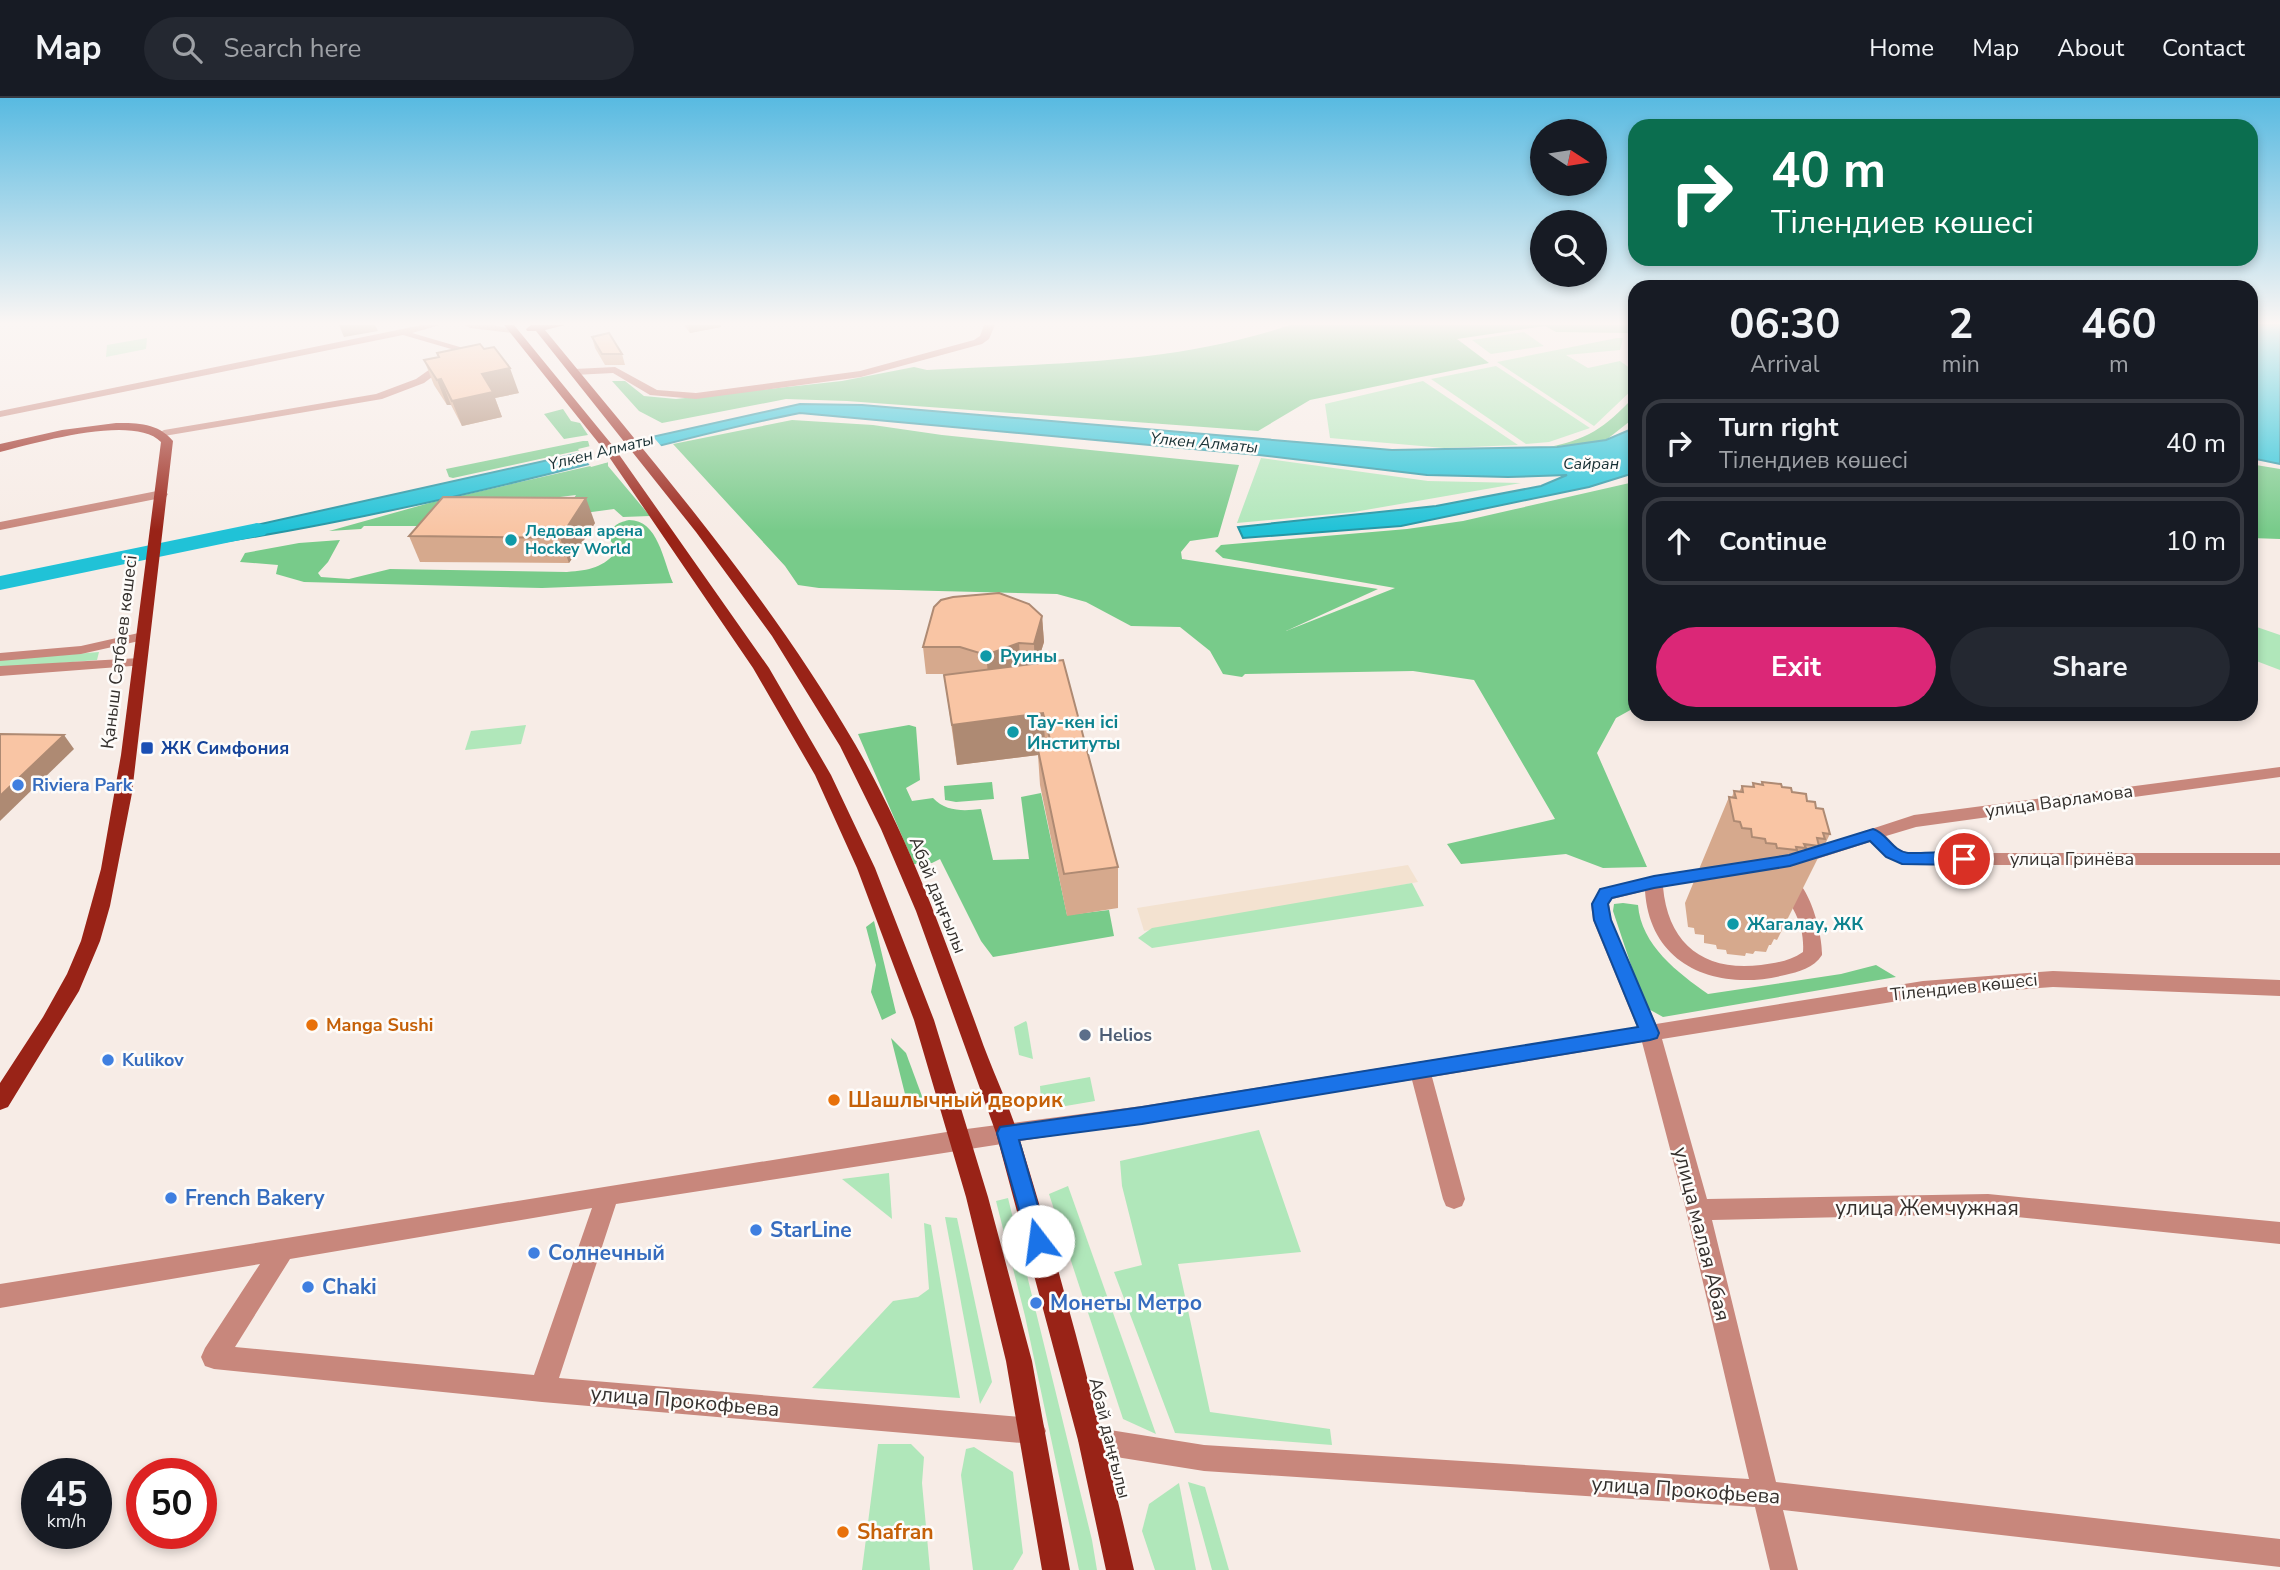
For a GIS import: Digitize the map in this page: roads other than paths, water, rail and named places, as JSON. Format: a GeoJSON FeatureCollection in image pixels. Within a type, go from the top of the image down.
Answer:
{"type":"FeatureCollection","features":[{"type":"Feature","properties":{"kind":"main road"},"geometry":{"type":"LineString","coordinates":[[564,394],[621,466],[761,668],[823,775],[866,868],[924,1020],[977,1197],[1016,1348],[1056,1570]]}},
{"type":"Feature","properties":{"kind":"main road","name":"Абай даңғылы"},"geometry":{"type":"LineString","coordinates":[[591,394],[720,554],[786,646],[849,749],[912,879],[988,1089],[1007,1133],[1091,1440],[1120,1570]]}},
{"type":"Feature","properties":{"kind":"main road"},"geometry":{"type":"LineString","coordinates":[[0,448],[116,426],[144,426],[164,433]]}},
{"type":"Feature","properties":{"kind":"main road","name":"Қаныш Сәтбаев көшесі"},"geometry":{"type":"LineString","coordinates":[[0,1101],[71,985],[92,933],[111,862],[129,756],[162,494],[167,441],[164,433]]}},
{"type":"Feature","properties":{"kind":"street"},"geometry":{"type":"LineString","coordinates":[[0,414],[99,394]]}},
{"type":"Feature","properties":{"kind":"street"},"geometry":{"type":"LineString","coordinates":[[164,433],[387,394]]}},
{"type":"Feature","properties":{"kind":"street"},"geometry":{"type":"LineString","coordinates":[[664,394],[696,396],[713,394]]}},
{"type":"Feature","properties":{"kind":"street"},"geometry":{"type":"LineString","coordinates":[[0,526],[162,494]]}},
{"type":"Feature","properties":{"kind":"street"},"geometry":{"type":"LineString","coordinates":[[0,657],[81,650],[143,636]]}},
{"type":"Feature","properties":{"kind":"street"},"geometry":{"type":"LineString","coordinates":[[0,671],[140,662]]}},
{"type":"Feature","properties":{"kind":"street","name":"улица Варламова"},"geometry":{"type":"LineString","coordinates":[[1654,882],[1659,924],[1675,947],[1693,961],[1715,971],[1737,975],[1758,974],[1801,965],[1812,955],[1814,936],[1807,912],[1771,864],[1822,852],[1914,821],[2280,772]]}},
{"type":"Feature","properties":{"kind":"street","name":"улица Гринёва"},"geometry":{"type":"LineString","coordinates":[[1873,834],[1892,853],[1908,859],[2280,859]]}},
{"type":"Feature","properties":{"kind":"street"},"geometry":{"type":"LineString","coordinates":[[1654,882],[1732,870]]}},
{"type":"Feature","properties":{"kind":"street","name":"улица малая Абая"},"geometry":{"type":"LineString","coordinates":[[1654,882],[1606,894],[1600,904],[1602,920],[1650,1033],[1698,1210],[1784,1570]]}},
{"type":"Feature","properties":{"kind":"street","name":"Тілендиев көшесі"},"geometry":{"type":"LineString","coordinates":[[1007,1133],[1975,983],[2053,979],[2280,988]]}},
{"type":"Feature","properties":{"kind":"street"},"geometry":{"type":"LineString","coordinates":[[1420,1070],[1454,1199]]}},
{"type":"Feature","properties":{"kind":"street"},"geometry":{"type":"LineString","coordinates":[[0,1296],[608,1195],[1007,1133]]}},
{"type":"Feature","properties":{"kind":"street"},"geometry":{"type":"LineString","coordinates":[[542,1389],[608,1195]]}},
{"type":"Feature","properties":{"kind":"street","name":"улица Жемчужная"},"geometry":{"type":"LineString","coordinates":[[1698,1210],[1988,1204],[2280,1233]]}},
{"type":"Feature","properties":{"kind":"street","name":"улица Прокофьева"},"geometry":{"type":"LineString","coordinates":[[282,1250],[215,1357],[542,1389],[1033,1431]]}},
{"type":"Feature","properties":{"kind":"street","name":"улица Прокофьева"},"geometry":{"type":"LineString","coordinates":[[1091,1440],[1204,1458],[1764,1494],[2280,1553]]}},
{"type":"Feature","properties":{"kind":"water"},"geometry":{"type":"Polygon","coordinates":[[[2258,394],[2280,394],[2280,464],[2258,459],[2258,394]]]}},
{"type":"Feature","properties":{"kind":"water","name":"Сайран"},"geometry":{"type":"Polygon","coordinates":[[[800,404],[862,405],[1392,450],[1557,447],[1606,440],[1628,431],[1628,475],[1589,487],[1401,526],[1243,538],[1238,527],[1436,506],[1541,486],[1567,475],[1427,475],[1259,455],[800,413],[403,508],[216,543],[216,534],[800,404]]]}},
{"type":"Feature","properties":{"kind":"waterway","name":"Үлкен Алматы"},"geometry":{"type":"LineString","coordinates":[[0,583],[257,530]]}},
{"type":"Feature","properties":{"kind":"place","name":"Ледовая арена Hockey World"},"geometry":{"type":"Point","coordinates":[511,540]}},
{"type":"Feature","properties":{"kind":"place","name":"Руины"},"geometry":{"type":"Point","coordinates":[986,656]}},
{"type":"Feature","properties":{"kind":"place","name":"Тау-кен ісі Институты"},"geometry":{"type":"Point","coordinates":[1013,732]}},
{"type":"Feature","properties":{"kind":"place","name":"ЖК Симфония"},"geometry":{"type":"Point","coordinates":[147,748]}},
{"type":"Feature","properties":{"kind":"place","name":"Riviera Park"},"geometry":{"type":"Point","coordinates":[18,785]}},
{"type":"Feature","properties":{"kind":"place","name":"Жагалау, ЖК"},"geometry":{"type":"Point","coordinates":[1733,924]}},
{"type":"Feature","properties":{"kind":"place","name":"Manga Sushi"},"geometry":{"type":"Point","coordinates":[312,1025]}},
{"type":"Feature","properties":{"kind":"place","name":"Helios"},"geometry":{"type":"Point","coordinates":[1085,1035]}},
{"type":"Feature","properties":{"kind":"place","name":"Kulikov"},"geometry":{"type":"Point","coordinates":[108,1060]}},
{"type":"Feature","properties":{"kind":"place","name":"Шашлычный дворик"},"geometry":{"type":"Point","coordinates":[834,1100]}},
{"type":"Feature","properties":{"kind":"place","name":"French Bakery"},"geometry":{"type":"Point","coordinates":[171,1198]}},
{"type":"Feature","properties":{"kind":"place","name":"StarLine"},"geometry":{"type":"Point","coordinates":[756,1230]}},
{"type":"Feature","properties":{"kind":"place","name":"Солнечный"},"geometry":{"type":"Point","coordinates":[534,1253]}},
{"type":"Feature","properties":{"kind":"place","name":"Chaki"},"geometry":{"type":"Point","coordinates":[308,1287]}},
{"type":"Feature","properties":{"kind":"place","name":"Монеты Метро"},"geometry":{"type":"Point","coordinates":[1036,1303]}},
{"type":"Feature","properties":{"kind":"place","name":"Shafran"},"geometry":{"type":"Point","coordinates":[843,1532]}}]}
